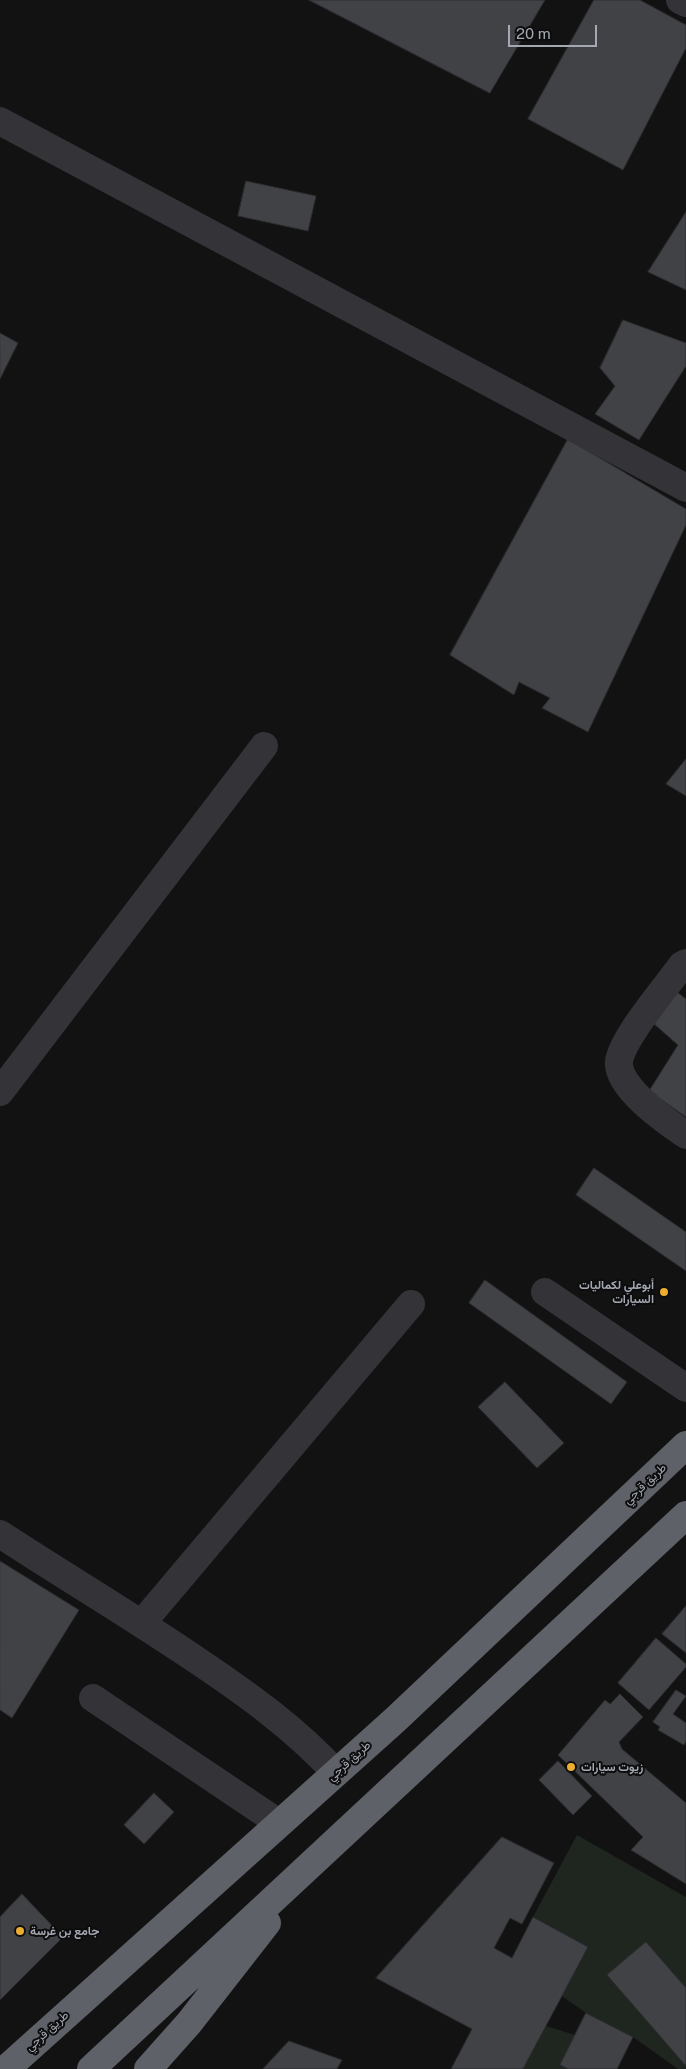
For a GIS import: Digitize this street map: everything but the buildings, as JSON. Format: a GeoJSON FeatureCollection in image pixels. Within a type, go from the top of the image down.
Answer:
{"type":"FeatureCollection","features":[{"type":"Feature","properties":{"kind":"highway","name":"طريق قرجي"},"geometry":{"type":"LineString","coordinates":[[6,2069],[46,2031],[336,1773],[686,1445]]}},
{"type":"Feature","properties":{"kind":"highway"},"geometry":{"type":"LineString","coordinates":[[91,2069],[686,1515]]}},
{"type":"Feature","properties":{"kind":"highway"},"geometry":{"type":"LineString","coordinates":[[148,2069],[189,2023],[318,1857]]}},
{"type":"Feature","properties":{"kind":"highway"},"geometry":{"type":"LineString","coordinates":[[0,2064],[46,2031]]}},
{"type":"Feature","properties":{"kind":"street"},"geometry":{"type":"LineString","coordinates":[[680,0],[686,3]]}},
{"type":"Feature","properties":{"kind":"street"},"geometry":{"type":"LineString","coordinates":[[0,121],[686,488]]}},
{"type":"Feature","properties":{"kind":"street"},"geometry":{"type":"LineString","coordinates":[[0,1092],[264,746]]}},
{"type":"Feature","properties":{"kind":"street"},"geometry":{"type":"LineString","coordinates":[[686,963],[682,965],[625,1044],[619,1062],[627,1084],[656,1115],[686,1135]]}},
{"type":"Feature","properties":{"kind":"street"},"geometry":{"type":"LineString","coordinates":[[545,1292],[686,1388]]}},
{"type":"Feature","properties":{"kind":"street"},"geometry":{"type":"LineString","coordinates":[[142,1623],[411,1304]]}},
{"type":"Feature","properties":{"kind":"street"},"geometry":{"type":"LineString","coordinates":[[0,1534],[142,1623],[250,1697],[285,1725],[336,1773]]}},
{"type":"Feature","properties":{"kind":"street"},"geometry":{"type":"LineString","coordinates":[[93,1698],[279,1823]]}},
{"type":"Feature","properties":{"kind":"shaded area"},"geometry":{"type":"Polygon","coordinates":[[[577,1835],[686,1897],[686,2069],[678,2069],[633,2037],[586,2013],[562,1996],[588,1947],[533,1917],[577,1835]]]}},
{"type":"Feature","properties":{"kind":"shaded area"},"geometry":{"type":"Polygon","coordinates":[[[546,2026],[575,2035],[560,2065],[568,2069],[523,2069],[546,2026]]]}},
{"type":"Feature","properties":{"kind":"place","name":"أبوعلي لكماليات السيارات"},"geometry":{"type":"Point","coordinates":[664,1292]}},
{"type":"Feature","properties":{"kind":"place","name":"زيوت سيارات"},"geometry":{"type":"Point","coordinates":[571,1767]}},
{"type":"Feature","properties":{"kind":"place","name":"جامع بن غرسة"},"geometry":{"type":"Point","coordinates":[20,1931]}}]}
